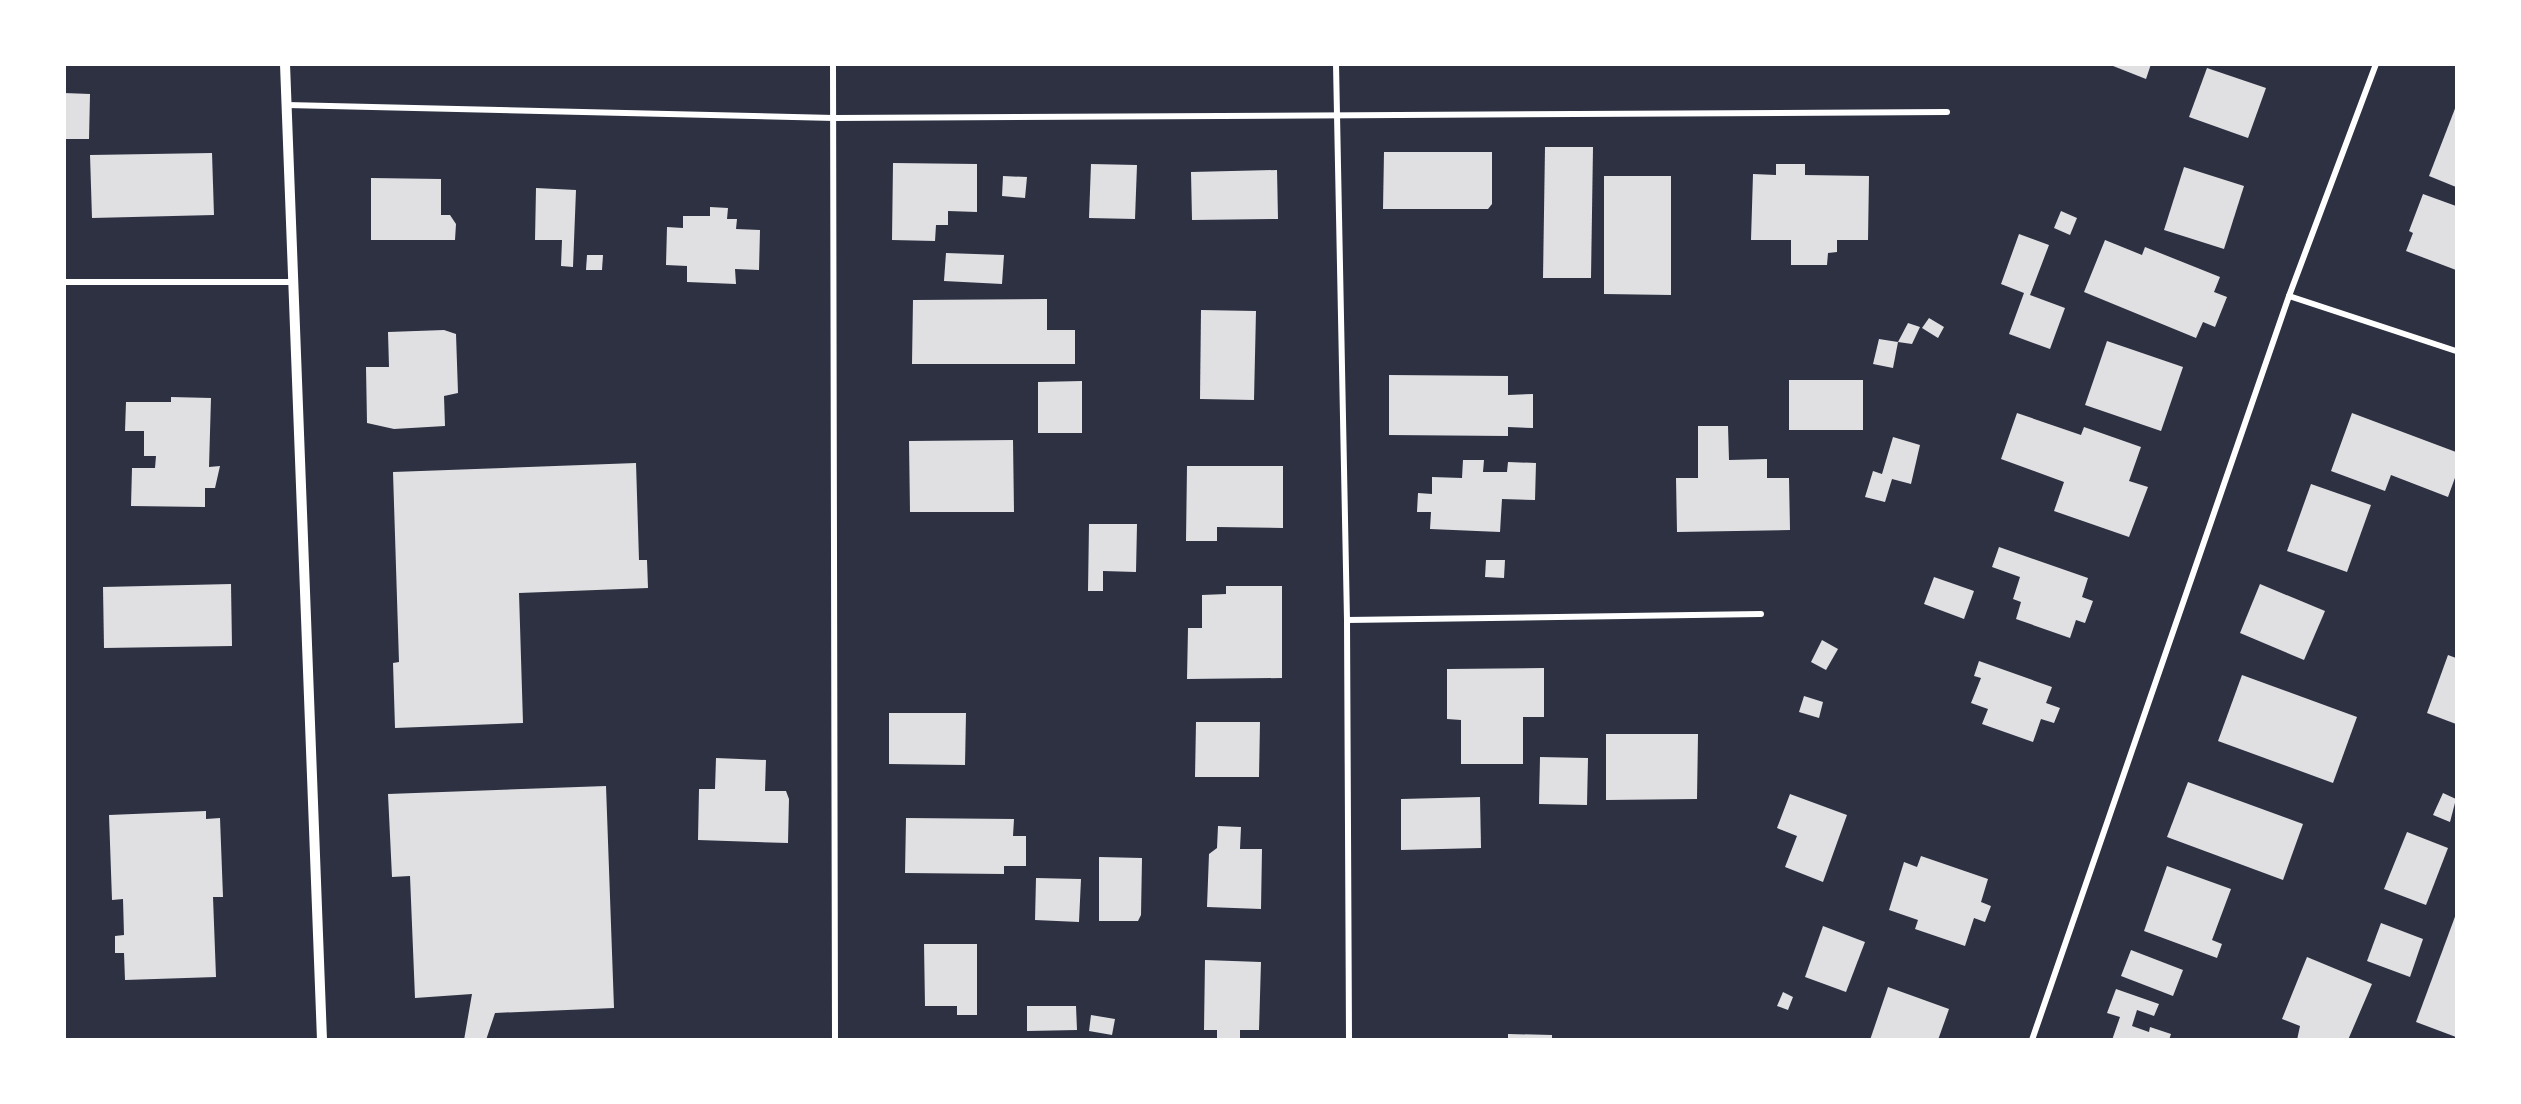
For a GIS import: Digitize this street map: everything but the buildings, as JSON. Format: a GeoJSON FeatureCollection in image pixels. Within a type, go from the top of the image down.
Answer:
{"type":"FeatureCollection","features":[{"type":"Feature","properties":{"kind":"street"},"geometry":{"type":"LineString","coordinates":[[285,64],[322,1040]]}},
{"type":"Feature","properties":{"kind":"street"},"geometry":{"type":"LineString","coordinates":[[833,64],[835,1040]]}},
{"type":"Feature","properties":{"kind":"street"},"geometry":{"type":"LineString","coordinates":[[1336,64],[1347,620],[1349,1040]]}},
{"type":"Feature","properties":{"kind":"street"},"geometry":{"type":"LineString","coordinates":[[2032,1040],[2289,296],[2376,64]]}},
{"type":"Feature","properties":{"kind":"street"},"geometry":{"type":"LineString","coordinates":[[287,105],[834,118],[1947,112]]}},
{"type":"Feature","properties":{"kind":"street"},"geometry":{"type":"LineString","coordinates":[[64,282],[294,282]]}},
{"type":"Feature","properties":{"kind":"street"},"geometry":{"type":"LineString","coordinates":[[2289,296],[2457,351]]}},
{"type":"Feature","properties":{"kind":"street"},"geometry":{"type":"LineString","coordinates":[[1347,620],[1761,614]]}}]}
